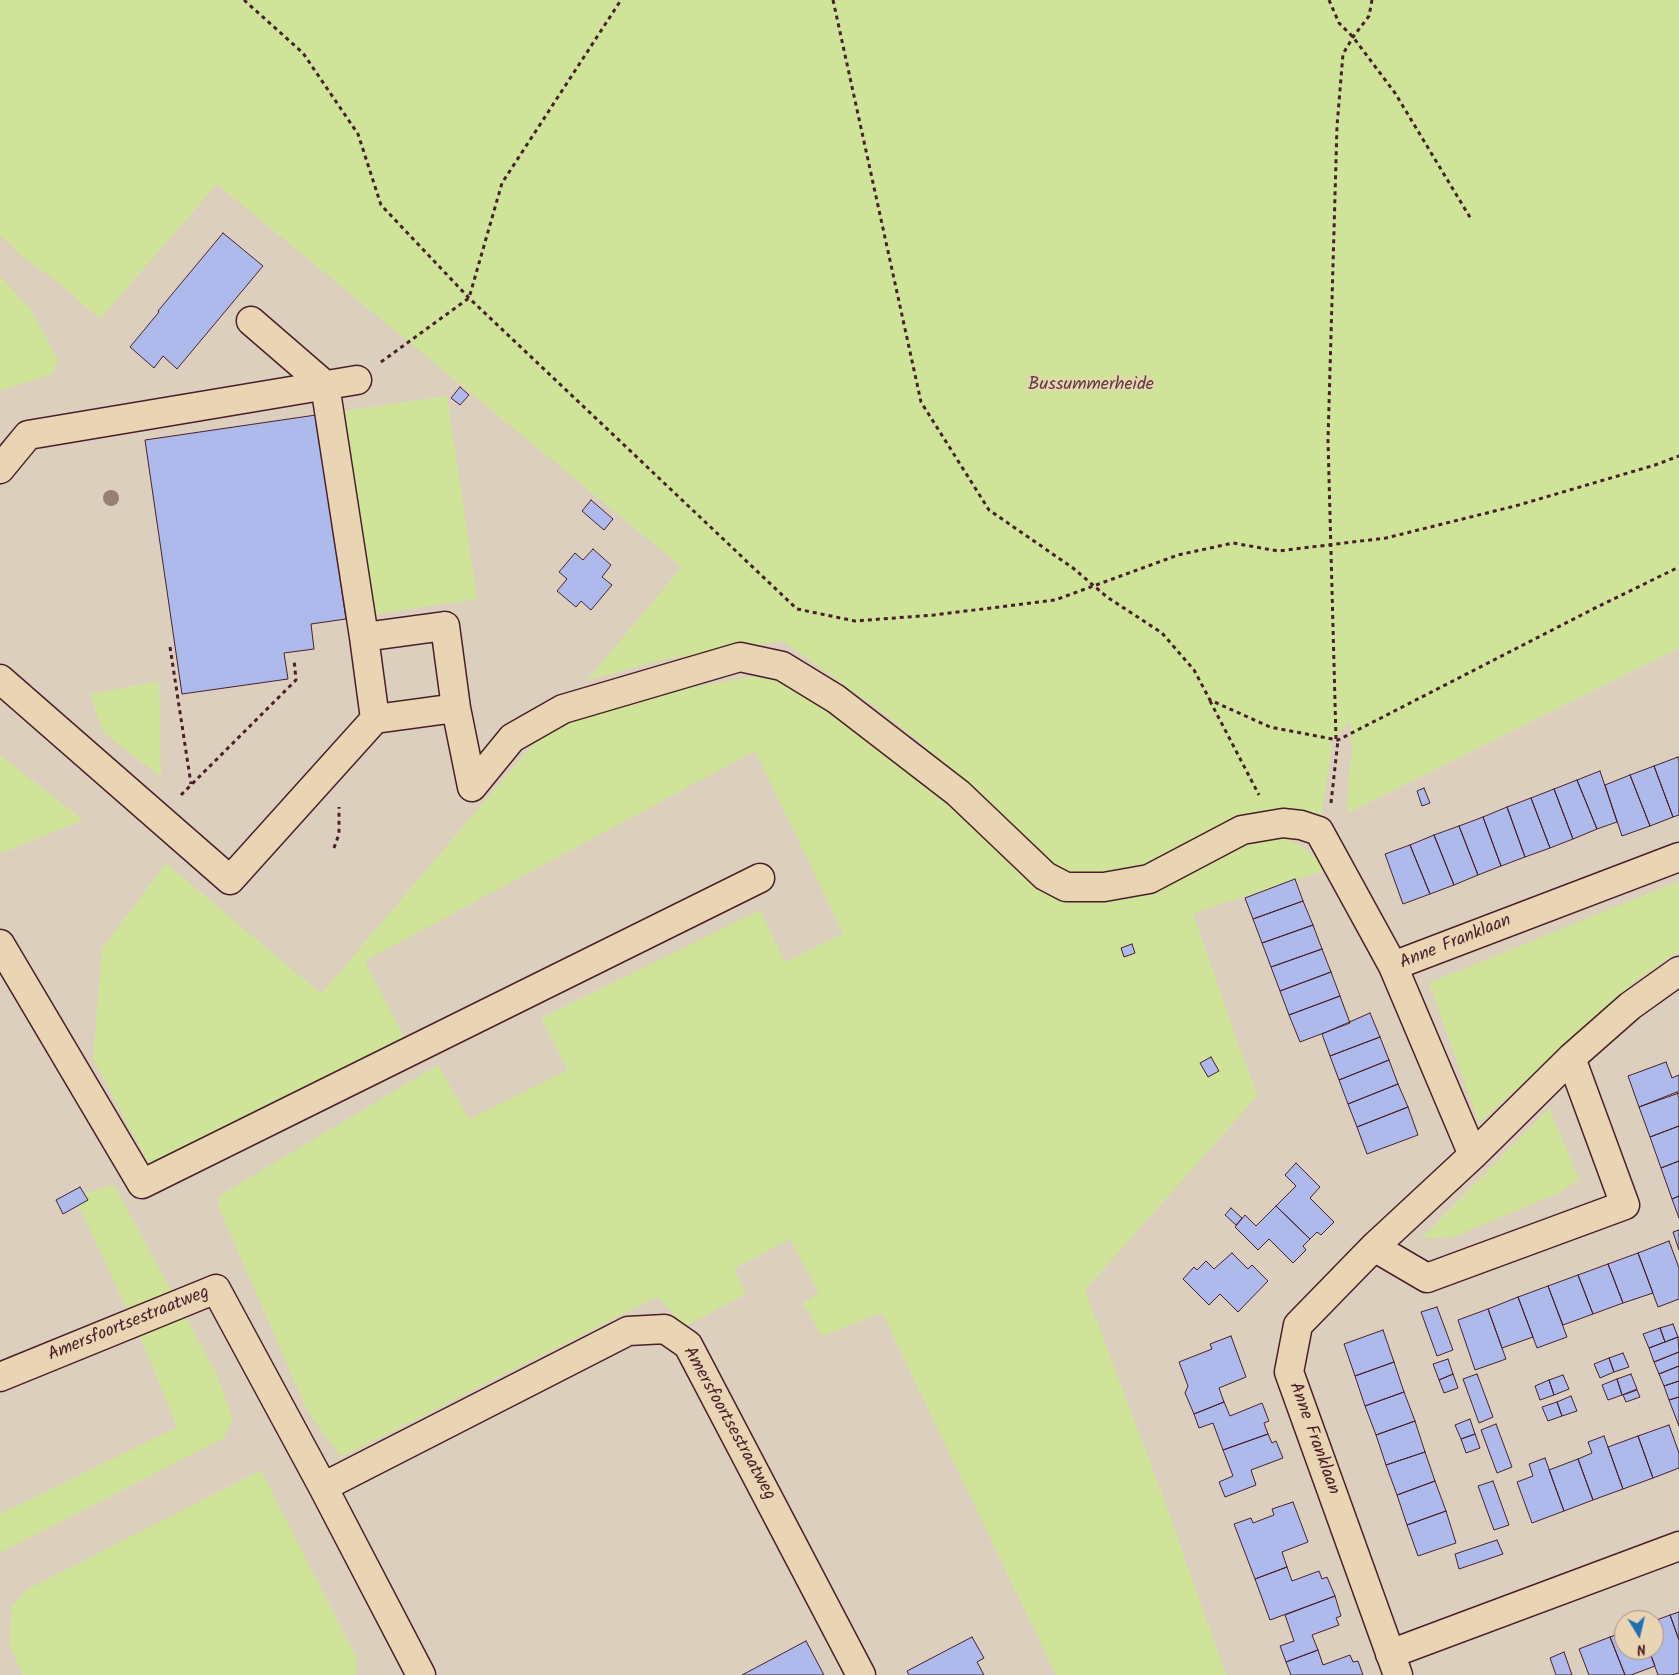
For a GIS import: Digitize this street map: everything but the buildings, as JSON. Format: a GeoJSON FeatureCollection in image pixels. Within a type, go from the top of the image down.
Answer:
{"type":"FeatureCollection","features":[{"type":"Feature","properties":{"kind":"street"},"geometry":{"type":"LineString","coordinates":[[251,321],[325,385],[375,719]]}},
{"type":"Feature","properties":{"kind":"street"},"geometry":{"type":"LineString","coordinates":[[0,469],[28,435],[357,380]]}},
{"type":"Feature","properties":{"kind":"street"},"geometry":{"type":"LineString","coordinates":[[364,637],[445,626],[456,708],[472,787],[512,738],[563,708],[740,656],[782,666],[836,699],[958,794],[1046,876],[1066,887],[1104,887],[1149,879],[1242,830],[1283,824],[1301,825],[1319,831],[1393,966]]}},
{"type":"Feature","properties":{"kind":"street"},"geometry":{"type":"LineString","coordinates":[[0,680],[230,880],[375,719],[456,708]]}},
{"type":"Feature","properties":{"kind":"street","name":"Anne Franklaan"},"geometry":{"type":"LineString","coordinates":[[1473,1155],[1393,966],[1679,857]]}},
{"type":"Feature","properties":{"kind":"street"},"geometry":{"type":"LineString","coordinates":[[0,944],[142,1184],[760,878]]}},
{"type":"Feature","properties":{"kind":"street","name":"Anne Franklaan"},"geometry":{"type":"LineString","coordinates":[[1679,972],[1630,1006],[1572,1058],[1473,1155],[1374,1247],[1298,1325],[1289,1372],[1394,1664],[1679,1546]]}},
{"type":"Feature","properties":{"kind":"street"},"geometry":{"type":"LineString","coordinates":[[1374,1247],[1427,1278],[1625,1205],[1572,1058]]}},
{"type":"Feature","properties":{"kind":"street","name":"Amersfoortsestraatweg"},"geometry":{"type":"LineString","coordinates":[[0,1377],[216,1289],[323,1487],[421,1675]]}},
{"type":"Feature","properties":{"kind":"street","name":"Amersfoortsestraatweg"},"geometry":{"type":"LineString","coordinates":[[323,1487],[628,1331],[665,1329],[688,1345],[862,1675]]}},
{"type":"Feature","properties":{"kind":"path"},"geometry":{"type":"LineString","coordinates":[[244,0],[302,53],[358,134],[381,205],[469,298],[797,609],[855,621],[934,615],[1055,600],[1178,555],[1233,543],[1278,551],[1386,538],[1515,506],[1655,465],[1679,456]]}},
{"type":"Feature","properties":{"kind":"path"},"geometry":{"type":"LineString","coordinates":[[357,380],[469,298],[502,184],[622,0]]}},
{"type":"Feature","properties":{"kind":"path"},"geometry":{"type":"LineString","coordinates":[[833,0],[922,402],[989,510],[1073,568],[1107,597],[1162,633],[1194,670],[1261,801],[1283,824]]}},
{"type":"Feature","properties":{"kind":"path"},"geometry":{"type":"LineString","coordinates":[[1329,0],[1339,23],[1353,37],[1395,93],[1471,219]]}},
{"type":"Feature","properties":{"kind":"path"},"geometry":{"type":"LineString","coordinates":[[1319,831],[1330,810],[1337,740],[1328,440],[1337,126],[1343,54],[1369,16],[1372,0]]}},
{"type":"Feature","properties":{"kind":"path"},"geometry":{"type":"LineString","coordinates":[[1210,700],[1270,727],[1337,740],[1588,611],[1679,567]]}},
{"type":"Feature","properties":{"kind":"path"},"geometry":{"type":"LineString","coordinates":[[170,648],[191,785]]}},
{"type":"Feature","properties":{"kind":"path"},"geometry":{"type":"LineString","coordinates":[[158,818],[296,680],[294,659]]}},
{"type":"Feature","properties":{"kind":"green space","name":"Bussummerheide"},"geometry":{"type":"Polygon","coordinates":[[[0,0],[1679,0],[1679,648],[1348,813],[1349,773],[1352,752],[1350,721],[1330,743],[1332,748],[1321,817],[1137,872],[1069,877],[1044,858],[1032,843],[984,797],[916,739],[783,641],[667,659],[587,680],[682,567],[217,184],[100,319],[59,283],[24,258],[0,235],[0,0]]]}},
{"type":"Feature","properties":{"kind":"green space"},"geometry":{"type":"Polygon","coordinates":[[[0,276],[32,311],[58,360],[53,374],[0,391],[0,276]]]}},
{"type":"Feature","properties":{"kind":"green space"},"geometry":{"type":"Polygon","coordinates":[[[447,396],[477,599],[371,615],[341,411],[447,396]]]}},
{"type":"Feature","properties":{"kind":"green space"},"geometry":{"type":"Polygon","coordinates":[[[756,676],[781,681],[857,729],[1049,891],[1093,901],[1248,838],[1278,832],[1318,858],[1330,869],[1193,913],[1242,1055],[1258,1095],[1085,1290],[1162,1494],[1226,1675],[1056,1675],[882,1313],[822,1336],[803,1303],[819,1294],[790,1239],[734,1269],[746,1294],[680,1329],[671,1311],[657,1297],[341,1457],[308,1412],[219,1208],[219,1196],[438,1065],[469,1119],[568,1070],[541,1018],[760,910],[785,962],[843,933],[755,751],[365,961],[404,1037],[149,1164],[93,1059],[102,949],[166,863],[321,994],[551,723],[676,690],[756,676]]]}},
{"type":"Feature","properties":{"kind":"green space"},"geometry":{"type":"Polygon","coordinates":[[[159,681],[161,777],[103,732],[90,694],[159,681]]]}},
{"type":"Feature","properties":{"kind":"green space"},"geometry":{"type":"Polygon","coordinates":[[[0,755],[83,820],[0,854],[0,755]]]}},
{"type":"Feature","properties":{"kind":"green space"},"geometry":{"type":"Polygon","coordinates":[[[1679,881],[1679,951],[1637,980],[1479,1123],[1429,983],[1679,881]]]}},
{"type":"Feature","properties":{"kind":"green space"},"geometry":{"type":"Polygon","coordinates":[[[1549,1108],[1579,1179],[1559,1193],[1453,1237],[1422,1238],[1549,1108]]]}},
{"type":"Feature","properties":{"kind":"green space"},"geometry":{"type":"Polygon","coordinates":[[[114,1185],[215,1371],[233,1419],[224,1438],[0,1553],[0,1514],[177,1427],[141,1339],[74,1196],[114,1185]]]}},
{"type":"Feature","properties":{"kind":"green space"},"geometry":{"type":"Polygon","coordinates":[[[261,1470],[357,1659],[356,1675],[23,1675],[9,1645],[12,1607],[26,1590],[261,1470]]]}}]}
